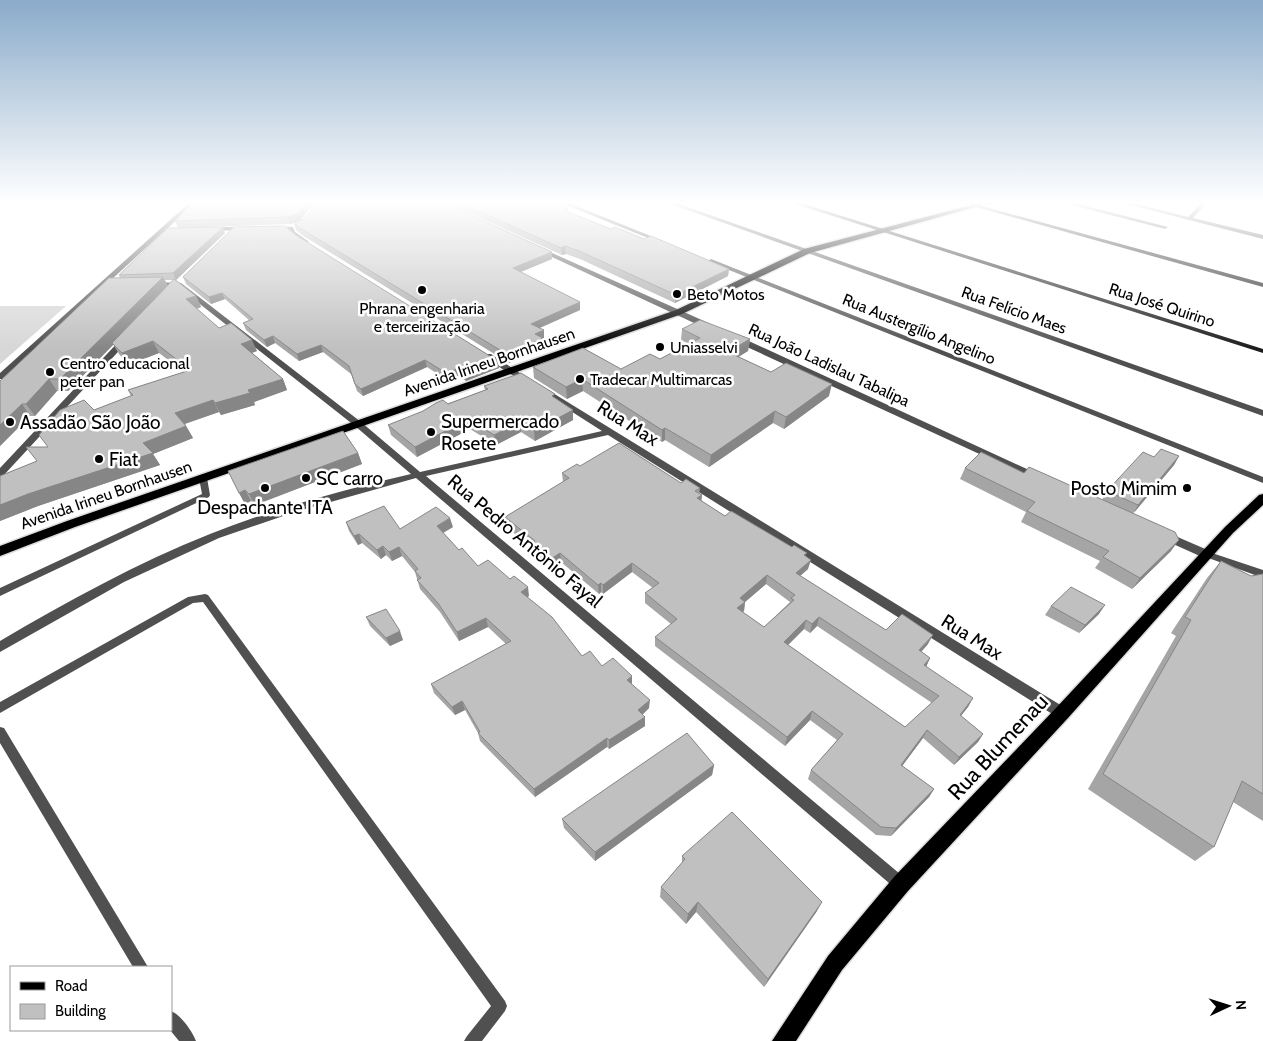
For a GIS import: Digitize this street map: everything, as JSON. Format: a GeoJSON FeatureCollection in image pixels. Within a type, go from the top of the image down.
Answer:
{"type":"FeatureCollection","features":[{"type":"Feature","properties":{"kind":"main road","name":"Avenida Irineu Bornhausen"},"geometry":{"type":"LineString","coordinates":[[0,551],[679,312],[806,252]]}},
{"type":"Feature","properties":{"kind":"main road","name":"Rua José Quirino"},"geometry":{"type":"LineString","coordinates":[[947,252],[1263,351]]}},
{"type":"Feature","properties":{"kind":"main road"},"geometry":{"type":"LineString","coordinates":[[1142,252],[1263,285]]}},
{"type":"Feature","properties":{"kind":"main road","name":"Rua Blumenau"},"geometry":{"type":"LineString","coordinates":[[783,1041],[835,963],[901,884],[1062,713],[1206,554],[1263,498]]}},
{"type":"Feature","properties":{"kind":"street"},"geometry":{"type":"LineString","coordinates":[[0,376],[139,252]]}},
{"type":"Feature","properties":{"kind":"street","name":"Rua João Ladislau Tabalipa"},"geometry":{"type":"LineString","coordinates":[[544,252],[723,333]]}},
{"type":"Feature","properties":{"kind":"street","name":"Rua Felício Maes"},"geometry":{"type":"LineString","coordinates":[[809,252],[1263,413]]}},
{"type":"Feature","properties":{"kind":"street","name":"Rua Austergílio Angelino"},"geometry":{"type":"LineString","coordinates":[[707,260],[1263,480]]}},
{"type":"Feature","properties":{"kind":"street"},"geometry":{"type":"LineString","coordinates":[[172,291],[186,277]]}},
{"type":"Feature","properties":{"kind":"street"},"geometry":{"type":"LineString","coordinates":[[150,284],[179,284]]}},
{"type":"Feature","properties":{"kind":"street","name":"Rua Pedro Antônio Fayal"},"geometry":{"type":"LineString","coordinates":[[179,284],[358,424],[901,884]]}},
{"type":"Feature","properties":{"kind":"street"},"geometry":{"type":"LineString","coordinates":[[102,285],[111,285]]}},
{"type":"Feature","properties":{"kind":"street"},"geometry":{"type":"LineString","coordinates":[[0,474],[133,332]]}},
{"type":"Feature","properties":{"kind":"street","name":"Rua João Ladislau Tabalipa"},"geometry":{"type":"LineString","coordinates":[[732,337],[1045,480]]}},
{"type":"Feature","properties":{"kind":"street","name":"Rua Max"},"geometry":{"type":"LineString","coordinates":[[479,351],[1062,713]]}},
{"type":"Feature","properties":{"kind":"street"},"geometry":{"type":"LineString","coordinates":[[0,647],[107,585],[199,543],[301,506],[418,475],[610,432]]}},
{"type":"Feature","properties":{"kind":"street"},"geometry":{"type":"LineString","coordinates":[[1153,529],[1206,554]]}},
{"type":"Feature","properties":{"kind":"lane"},"geometry":{"type":"LineString","coordinates":[[0,592],[206,495],[204,478]]}},
{"type":"Feature","properties":{"kind":"lane"},"geometry":{"type":"LineString","coordinates":[[1206,554],[1263,574]]}},
{"type":"Feature","properties":{"kind":"lane"},"geometry":{"type":"LineString","coordinates":[[0,708],[191,600],[205,598],[500,1006],[472,1041]]}},
{"type":"Feature","properties":{"kind":"lane"},"geometry":{"type":"LineString","coordinates":[[0,732],[140,966]]}},
{"type":"Feature","properties":{"kind":"lane"},"geometry":{"type":"LineString","coordinates":[[172,1019],[188,1041]]}},
{"type":"Feature","properties":{"kind":"shaded area"},"geometry":{"type":"Polygon","coordinates":[[[0,306],[66,306],[0,364],[0,306]]]}},
{"type":"Feature","properties":{"kind":"building"},"geometry":{"type":"Polygon","coordinates":[[[143,252],[196,252],[173,273],[119,275],[143,252]]]}},
{"type":"Feature","properties":{"kind":"building"},"geometry":{"type":"Polygon","coordinates":[[[209,252],[322,252],[498,361],[464,374],[457,369],[446,373],[425,360],[361,389],[355,384],[349,366],[321,345],[297,354],[273,336],[264,340],[243,323],[253,319],[222,293],[209,297],[183,277],[209,252]]]}},
{"type":"Feature","properties":{"kind":"building"},"geometry":{"type":"Polygon","coordinates":[[[339,252],[552,252],[513,268],[580,302],[531,324],[544,330],[535,334],[543,338],[508,355],[339,252]]]}},
{"type":"Feature","properties":{"kind":"building"},"geometry":{"type":"Polygon","coordinates":[[[580,252],[688,252],[729,269],[676,295],[580,252]]]}},
{"type":"Feature","properties":{"kind":"building"},"geometry":{"type":"Polygon","coordinates":[[[163,277],[60,379],[49,379],[26,404],[22,404],[0,425],[0,381],[109,278],[163,277]]]}},
{"type":"Feature","properties":{"kind":"building"},"geometry":{"type":"Polygon","coordinates":[[[174,279],[196,296],[186,299],[219,328],[231,323],[252,340],[241,344],[283,379],[248,390],[250,393],[215,403],[213,400],[175,413],[186,426],[143,443],[153,453],[0,505],[0,476],[37,461],[26,447],[48,447],[39,435],[60,410],[84,400],[94,410],[133,395],[128,390],[190,370],[153,341],[122,353],[112,343],[174,279]]]}},
{"type":"Feature","properties":{"kind":"building"},"geometry":{"type":"Polygon","coordinates":[[[700,320],[750,339],[728,352],[771,372],[786,363],[832,384],[786,417],[775,411],[711,455],[665,428],[662,430],[582,379],[566,387],[533,367],[583,348],[621,369],[650,354],[660,359],[700,338],[682,329],[700,320]]]}},
{"type":"Feature","properties":{"kind":"building"},"geometry":{"type":"Polygon","coordinates":[[[521,373],[555,394],[552,396],[573,410],[534,431],[520,422],[494,435],[468,419],[415,447],[388,425],[423,411],[443,400],[448,404],[488,389],[484,386],[521,373]]]}},
{"type":"Feature","properties":{"kind":"building"},"geometry":{"type":"Polygon","coordinates":[[[343,431],[358,453],[249,494],[245,490],[239,493],[228,471],[343,431]]]}},
{"type":"Feature","properties":{"kind":"building"},"geometry":{"type":"Polygon","coordinates":[[[619,443],[681,483],[686,479],[700,488],[695,491],[702,495],[697,498],[725,516],[731,511],[792,547],[794,545],[807,553],[804,555],[811,560],[796,573],[886,630],[902,614],[933,635],[919,650],[930,658],[924,665],[973,698],[960,715],[983,734],[959,757],[927,730],[901,765],[934,789],[896,828],[881,827],[811,770],[843,734],[812,711],[787,737],[655,637],[677,619],[645,593],[659,583],[632,563],[603,585],[601,583],[598,585],[560,553],[551,559],[531,543],[535,541],[505,517],[569,478],[562,473],[577,464],[580,466],[619,443]],[[767,575],[740,598],[745,602],[737,608],[764,627],[794,600],[791,598],[795,595],[767,575]],[[819,617],[812,624],[806,620],[784,642],[905,727],[939,696],[819,617]]]}},
{"type":"Feature","properties":{"kind":"building"},"geometry":{"type":"Polygon","coordinates":[[[1161,449],[1179,456],[1138,505],[1107,491],[1143,452],[1154,457],[1161,449]]]}},
{"type":"Feature","properties":{"kind":"building"},"geometry":{"type":"Polygon","coordinates":[[[981,452],[1024,473],[1029,467],[1175,532],[1179,540],[1140,578],[1103,557],[1109,551],[1027,511],[1035,502],[965,468],[981,452]]]}},
{"type":"Feature","properties":{"kind":"building"},"geometry":{"type":"Polygon","coordinates":[[[384,506],[400,529],[436,507],[450,518],[437,526],[459,550],[462,548],[478,566],[488,560],[510,579],[514,576],[528,587],[521,592],[552,617],[582,656],[590,651],[602,666],[613,658],[632,676],[627,680],[650,700],[638,710],[645,717],[609,740],[607,738],[534,789],[478,733],[480,732],[462,701],[452,707],[431,684],[511,641],[486,618],[457,632],[438,603],[417,580],[421,578],[415,571],[418,569],[399,547],[389,552],[383,546],[377,550],[359,534],[354,536],[346,522],[384,506]]]}},
{"type":"Feature","properties":{"kind":"building"},"geometry":{"type":"Polygon","coordinates":[[[1221,561],[1251,576],[1263,574],[1263,794],[1242,781],[1214,847],[1103,774],[1191,620],[1185,617],[1221,561]]]}},
{"type":"Feature","properties":{"kind":"building"},"geometry":{"type":"Polygon","coordinates":[[[1071,587],[1105,605],[1085,625],[1051,606],[1071,587]]]}},
{"type":"Feature","properties":{"kind":"building"},"geometry":{"type":"Polygon","coordinates":[[[386,609],[400,631],[386,638],[366,617],[386,609]]]}},
{"type":"Feature","properties":{"kind":"building"},"geometry":{"type":"Polygon","coordinates":[[[687,733],[714,765],[595,852],[562,819],[687,733]]]}},
{"type":"Feature","properties":{"kind":"building"},"geometry":{"type":"Polygon","coordinates":[[[732,812],[822,902],[768,979],[698,902],[688,914],[661,887],[685,859],[682,856],[732,812]]]}},
{"type":"Feature","properties":{"kind":"place","name":"Phrana engenharia e terceirização"},"geometry":{"type":"Point","coordinates":[422,290]}},
{"type":"Feature","properties":{"kind":"place","name":"Beto Motos"},"geometry":{"type":"Point","coordinates":[677,294]}},
{"type":"Feature","properties":{"kind":"place","name":"Uniasselvi"},"geometry":{"type":"Point","coordinates":[660,347]}},
{"type":"Feature","properties":{"kind":"place","name":"Centro educacional peter pan"},"geometry":{"type":"Point","coordinates":[50,372]}},
{"type":"Feature","properties":{"kind":"place","name":"Tradecar Multimarcas"},"geometry":{"type":"Point","coordinates":[580,379]}},
{"type":"Feature","properties":{"kind":"place","name":"Assadão São João"},"geometry":{"type":"Point","coordinates":[10,422]}},
{"type":"Feature","properties":{"kind":"place","name":"Supermercado Rosete"},"geometry":{"type":"Point","coordinates":[431,432]}},
{"type":"Feature","properties":{"kind":"place","name":"Fiat"},"geometry":{"type":"Point","coordinates":[99,459]}},
{"type":"Feature","properties":{"kind":"place","name":"SC carro"},"geometry":{"type":"Point","coordinates":[306,478]}},
{"type":"Feature","properties":{"kind":"place","name":"Despachante ITA"},"geometry":{"type":"Point","coordinates":[265,488]}},
{"type":"Feature","properties":{"kind":"place","name":"Posto Mimim"},"geometry":{"type":"Point","coordinates":[1187,488]}}]}
